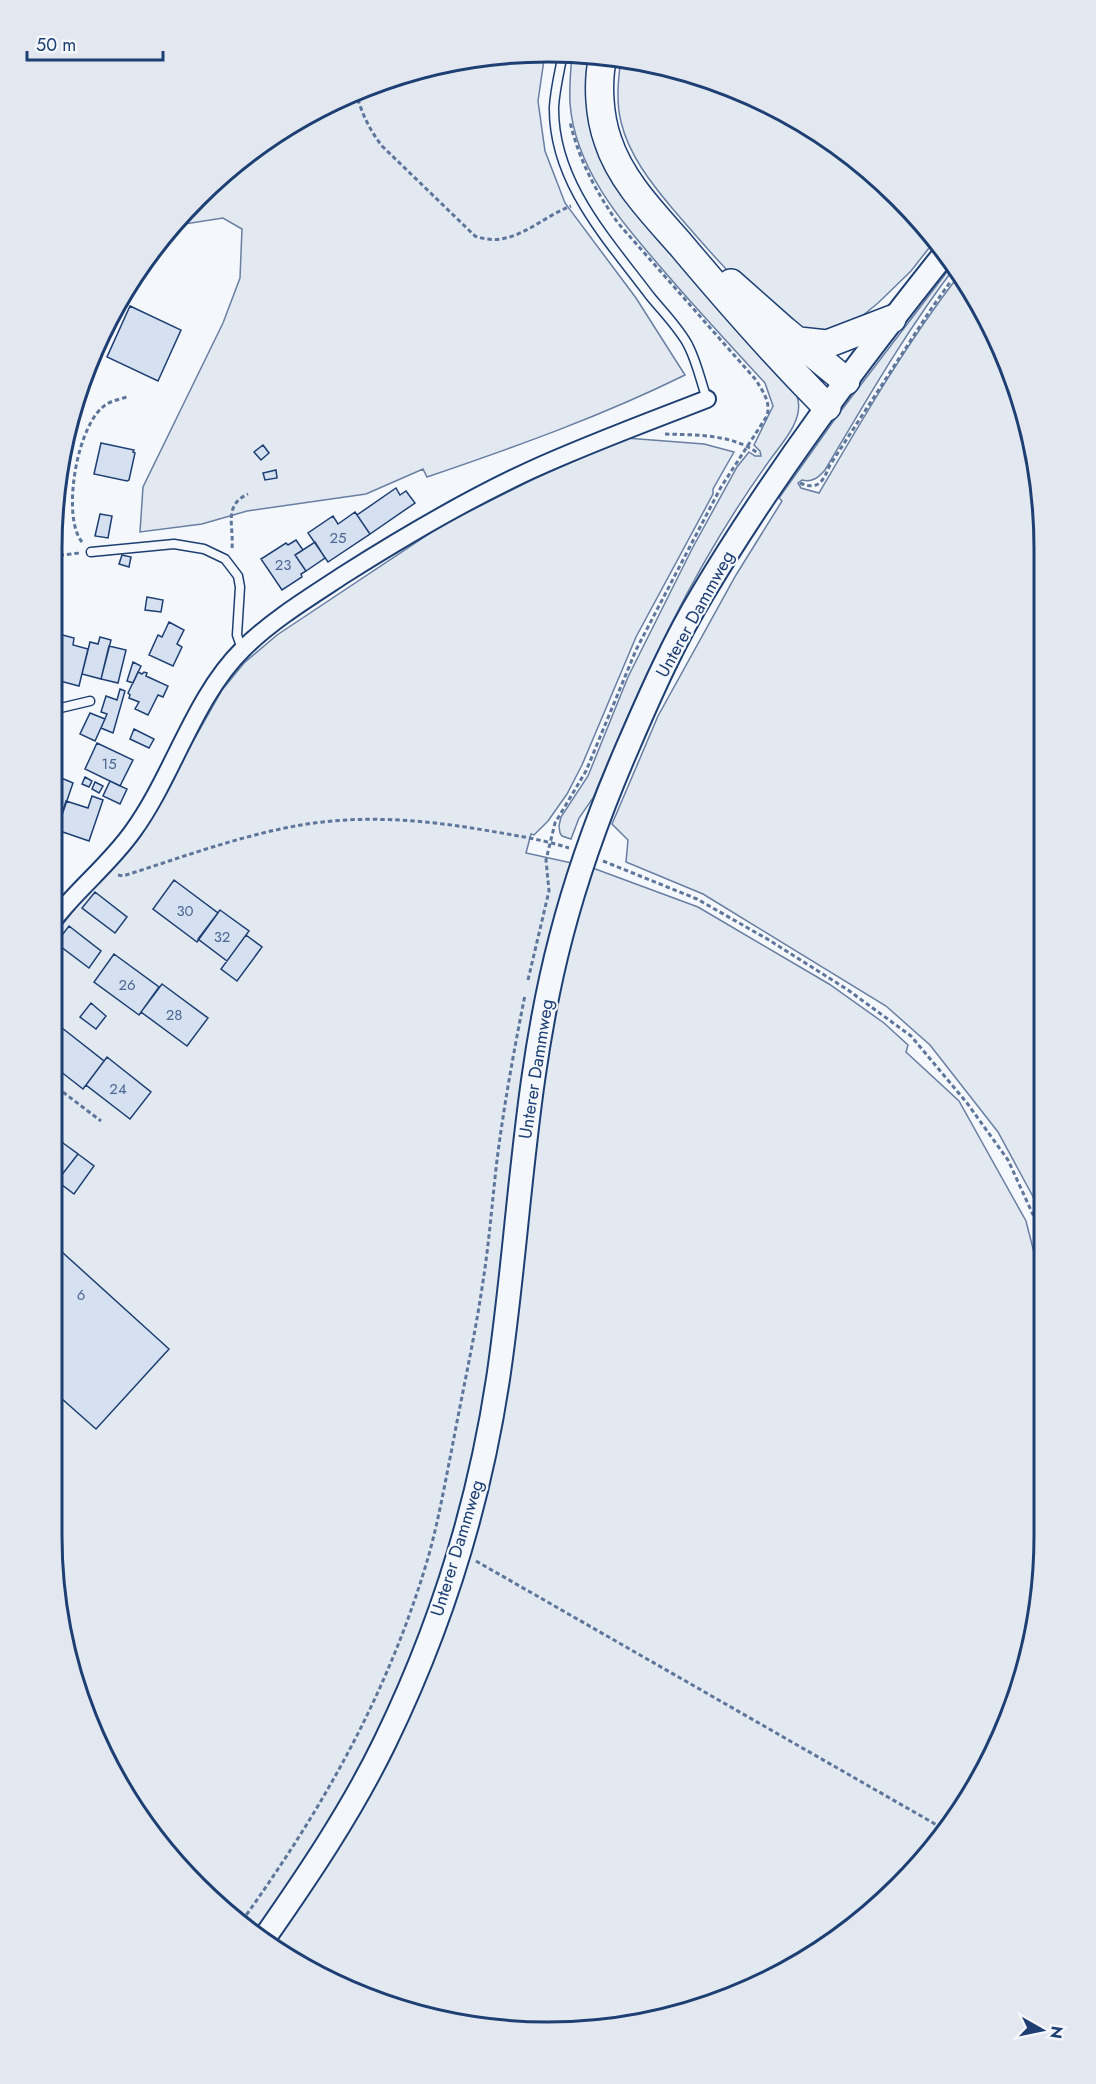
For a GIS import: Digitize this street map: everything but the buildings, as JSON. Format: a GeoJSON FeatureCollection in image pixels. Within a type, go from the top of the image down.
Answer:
{"type":"FeatureCollection","features":[{"type":"Feature","properties":{"kind":"highway"},"geometry":{"type":"LineString","coordinates":[[602,65],[603,122],[608,142],[628,180],[730,304],[827,407]]}},
{"type":"Feature","properties":{"kind":"highway"},"geometry":{"type":"LineString","coordinates":[[614,66],[611,81],[616,126],[632,164],[654,195],[728,280],[846,381]]}},
{"type":"Feature","properties":{"kind":"highway"},"geometry":{"type":"LineString","coordinates":[[799,341],[827,344],[892,319]]}},
{"type":"Feature","properties":{"kind":"main road","name":"Unterer Dammweg"},"geometry":{"type":"LineString","coordinates":[[267,1933],[296,1893],[346,1813],[384,1745],[411,1684],[459,1551],[487,1441],[498,1379],[509,1302],[528,1112],[545,1004],[563,927],[610,789],[652,689],[701,596],[827,407],[892,319],[940,260]]}},
{"type":"Feature","properties":{"kind":"street"},"geometry":{"type":"LineString","coordinates":[[62,908],[102,870],[144,814],[216,684],[242,650],[269,627],[398,540],[441,516],[531,470],[707,399]]}},
{"type":"Feature","properties":{"kind":"lane"},"geometry":{"type":"LineString","coordinates":[[561,62],[555,101],[555,120],[566,167],[581,202],[596,225],[689,346],[707,399]]}},
{"type":"Feature","properties":{"kind":"lane"},"geometry":{"type":"LineString","coordinates":[[91,552],[174,544],[204,549],[217,554],[227,561],[238,576],[240,587],[237,635],[242,650]]}},
{"type":"Feature","properties":{"kind":"lane"},"geometry":{"type":"LineString","coordinates":[[62,708],[90,701]]}},
{"type":"Feature","properties":{"kind":"path"},"geometry":{"type":"LineString","coordinates":[[358,101],[371,131],[382,146],[475,236],[487,240],[503,239],[520,234],[561,210],[581,202]]}},
{"type":"Feature","properties":{"kind":"path"},"geometry":{"type":"LineString","coordinates":[[528,983],[549,891],[546,860],[555,823],[586,771],[636,650],[721,487],[767,416],[768,404],[756,380],[607,208],[581,158],[568,113]]}},
{"type":"Feature","properties":{"kind":"path"},"geometry":{"type":"LineString","coordinates":[[800,483],[814,486],[824,478],[830,465],[951,281]]}},
{"type":"Feature","properties":{"kind":"path"},"geometry":{"type":"LineString","coordinates":[[91,552],[78,537],[73,512],[73,489],[81,443],[89,424],[105,404],[129,396]]}},
{"type":"Feature","properties":{"kind":"path"},"geometry":{"type":"LineString","coordinates":[[663,434],[699,435],[736,441],[748,445],[759,454]]}},
{"type":"Feature","properties":{"kind":"path"},"geometry":{"type":"LineString","coordinates":[[227,561],[232,550],[231,513],[239,498],[248,494]]}},
{"type":"Feature","properties":{"kind":"path"},"geometry":{"type":"LineString","coordinates":[[62,555],[91,552]]}},
{"type":"Feature","properties":{"kind":"path"},"geometry":{"type":"LineString","coordinates":[[102,870],[123,876],[244,838],[308,824],[354,820],[408,820],[460,826],[550,842],[586,854],[697,899],[769,940],[848,990],[911,1036],[967,1103],[1008,1160],[1034,1217]]}},
{"type":"Feature","properties":{"kind":"path"},"geometry":{"type":"LineString","coordinates":[[245,1917],[278,1871],[348,1755],[376,1700],[425,1568],[437,1524],[483,1287],[508,1083],[525,994]]}},
{"type":"Feature","properties":{"kind":"path"},"geometry":{"type":"LineString","coordinates":[[62,1091],[101,1121]]}},
{"type":"Feature","properties":{"kind":"path"},"geometry":{"type":"LineString","coordinates":[[459,1551],[938,1826]]}},
{"type":"Feature","properties":{"kind":"shaded area"},"geometry":{"type":"Polygon","coordinates":[[[544,62],[538,101],[545,151],[565,203],[636,298],[685,375],[558,430],[427,477],[423,469],[366,494],[247,511],[202,524],[140,532],[143,487],[223,323],[240,278],[242,229],[223,218],[185,224],[227,182],[252,162],[278,143],[333,112],[392,87],[422,78],[484,66],[544,62]]]}},
{"type":"Feature","properties":{"kind":"shaded area"},"geometry":{"type":"Polygon","coordinates":[[[571,63],[597,65],[596,122],[791,383],[799,409],[794,426],[740,503],[692,584],[630,711],[593,798],[579,818],[571,839],[560,833],[561,817],[588,776],[628,677],[693,547],[737,467],[749,452],[755,456],[761,456],[760,451],[754,445],[773,406],[765,383],[693,305],[637,239],[592,176],[574,128],[570,84],[571,63]]]}},
{"type":"Feature","properties":{"kind":"shaded area"},"geometry":{"type":"Polygon","coordinates":[[[620,67],[674,78],[704,87],[763,112],[791,127],[818,143],[869,182],[914,227],[930,247],[911,271],[878,303],[845,330],[805,334],[727,270],[656,189],[629,146],[621,122],[618,106],[620,67]]]}},
{"type":"Feature","properties":{"kind":"shaded area"},"geometry":{"type":"Polygon","coordinates":[[[948,271],[950,274],[903,341],[825,470],[815,479],[802,480],[798,483],[801,488],[819,493],[903,355],[955,281],[984,333],[1009,392],[1025,453],[1033,516],[1034,1198],[998,1132],[930,1045],[886,1006],[703,894],[626,862],[628,840],[612,824],[658,716],[736,575],[782,501],[779,498],[837,416],[948,271]]]}},
{"type":"Feature","properties":{"kind":"shaded area"},"geometry":{"type":"Polygon","coordinates":[[[626,438],[704,444],[734,452],[636,637],[582,765],[567,794],[548,821],[534,835],[531,834],[526,853],[590,867],[698,907],[829,984],[884,1023],[908,1045],[906,1052],[959,1101],[1026,1221],[1034,1253],[1034,1536],[1030,1600],[1018,1662],[1009,1692],[984,1751],[953,1806],[914,1857],[869,1902],[818,1941],[763,1972],[704,1997],[674,2006],[612,2018],[548,2022],[484,2018],[453,2013],[392,1997],[362,1985],[333,1972],[278,1941],[227,1902],[204,1880],[182,1857],[143,1806],[112,1751],[99,1722],[87,1692],[71,1631],[66,1600],[62,1536],[62,925],[160,800],[222,690],[244,663],[277,635],[444,524],[534,479],[626,438]]]}}]}
